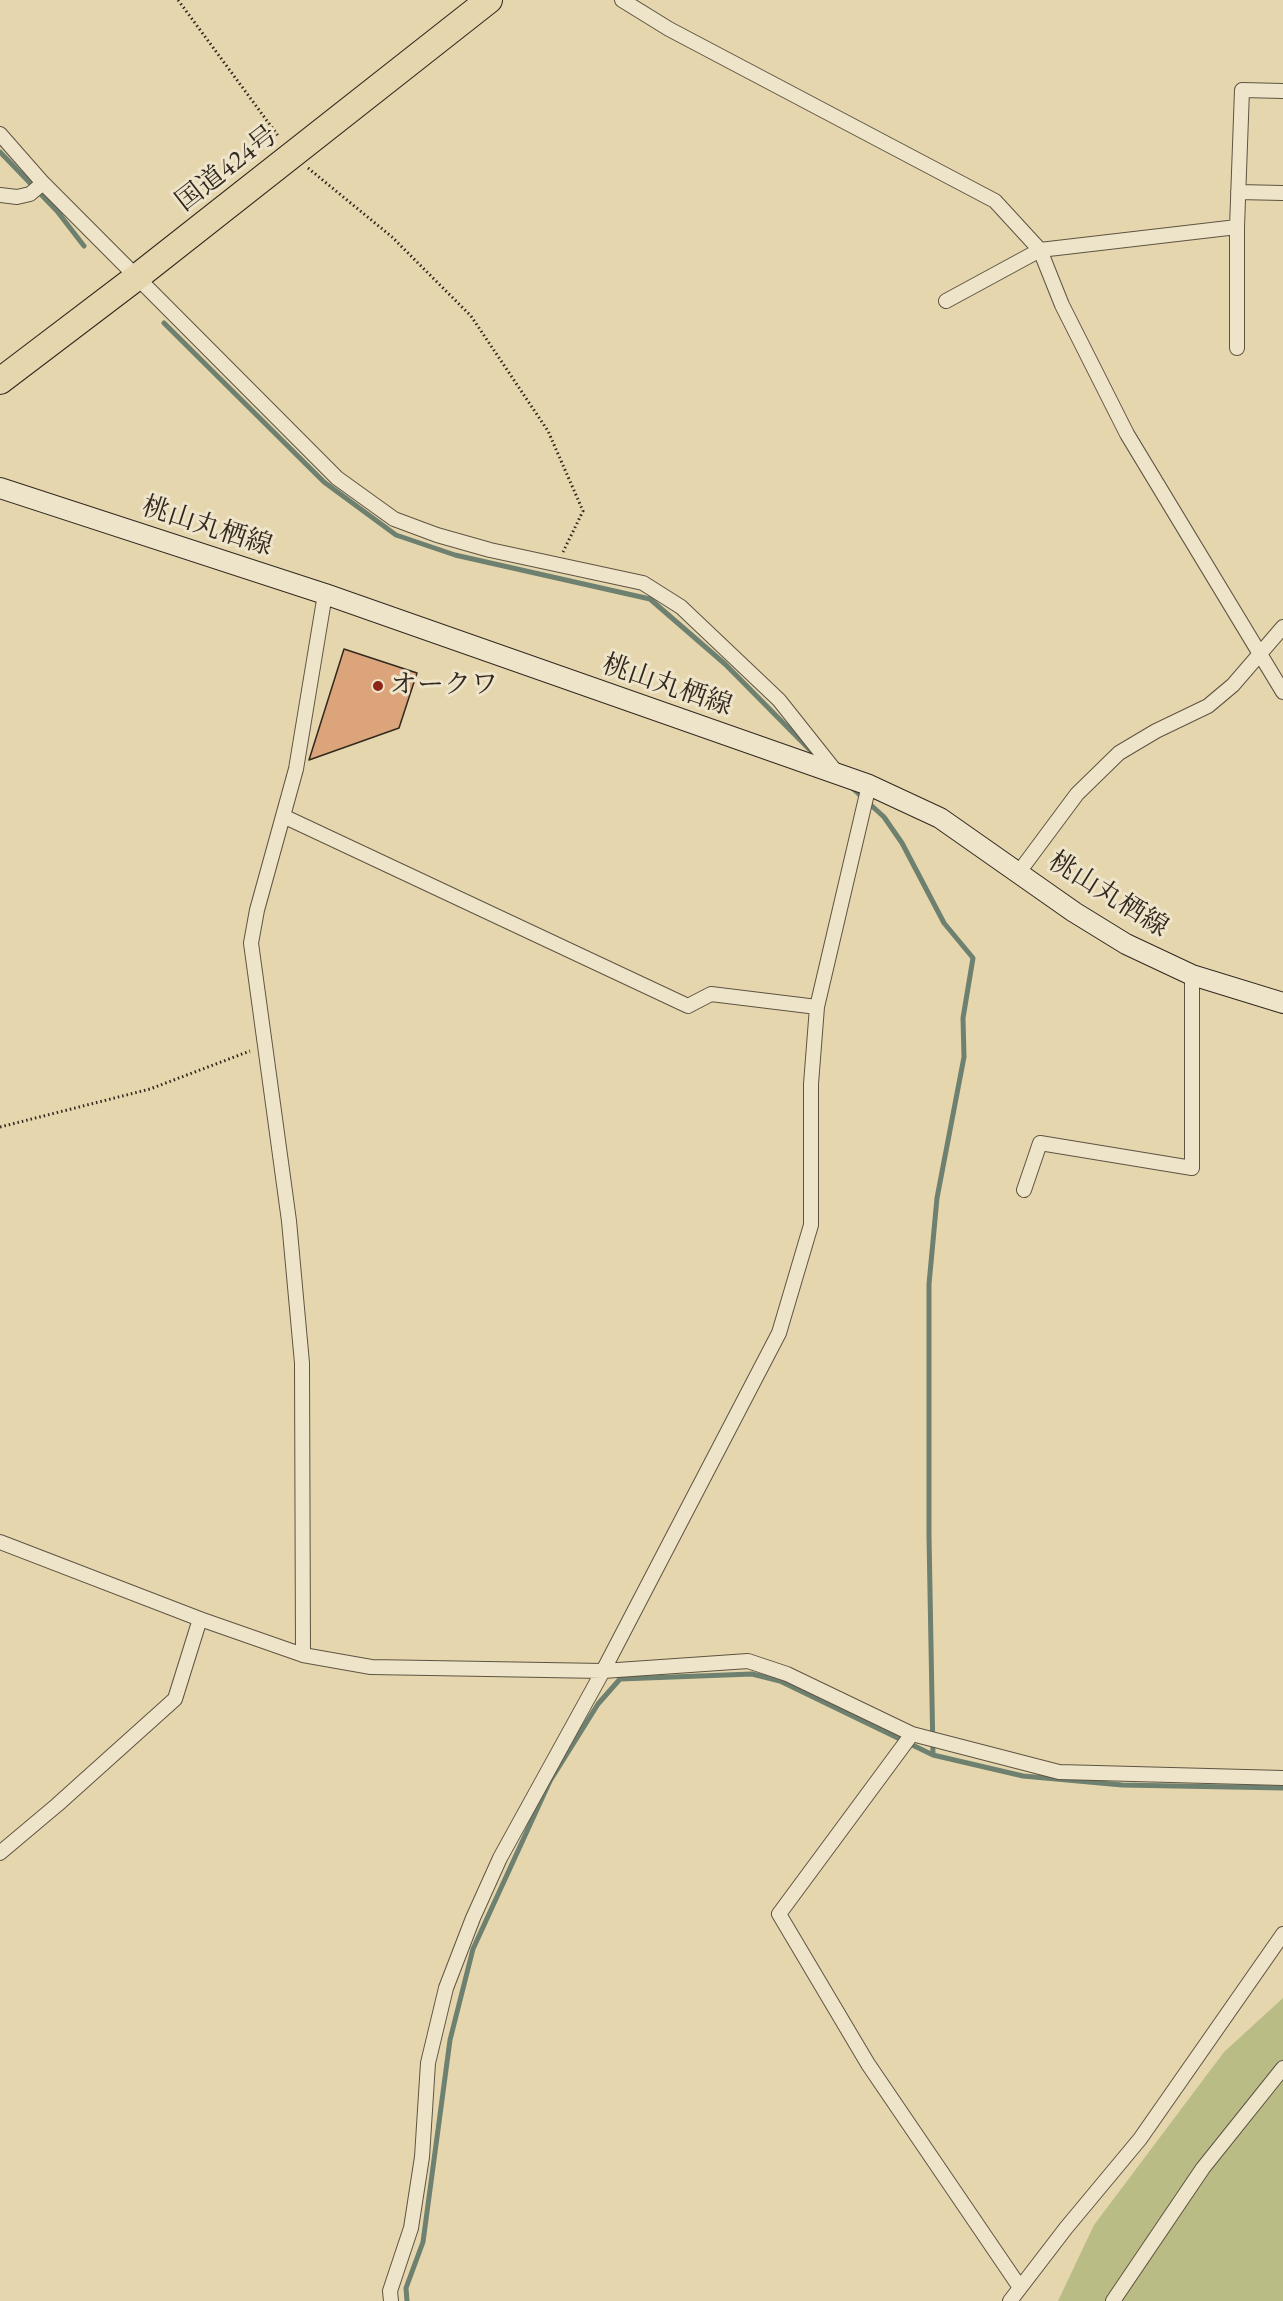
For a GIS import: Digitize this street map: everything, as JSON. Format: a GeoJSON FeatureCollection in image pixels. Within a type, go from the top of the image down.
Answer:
{"type":"FeatureCollection","features":[{"type":"Feature","properties":{"kind":"highway","name":"国道424号"},"geometry":{"type":"LineString","coordinates":[[0,381],[137,277],[489,0]]}},
{"type":"Feature","properties":{"kind":"main road","name":"桃山丸栖線"},"geometry":{"type":"LineString","coordinates":[[0,488],[325,594],[869,785],[940,818],[1074,912],[1118,939],[1192,975],[1283,1003]]}},
{"type":"Feature","properties":{"kind":"street"},"geometry":{"type":"LineString","coordinates":[[622,0],[669,29],[995,201],[1040,250],[1062,305],[1127,434],[1220,585],[1258,655],[1283,692]]}},
{"type":"Feature","properties":{"kind":"street"},"geometry":{"type":"LineString","coordinates":[[1237,348],[1237,227],[1242,90],[1283,91]]}},
{"type":"Feature","properties":{"kind":"street"},"geometry":{"type":"LineString","coordinates":[[0,134],[37,187],[137,277],[337,478],[394,519],[447,538],[644,583],[681,607],[779,700],[838,775]]}},
{"type":"Feature","properties":{"kind":"street"},"geometry":{"type":"LineString","coordinates":[[0,195],[17,197],[37,187]]}},
{"type":"Feature","properties":{"kind":"street"},"geometry":{"type":"LineString","coordinates":[[1238,192],[1283,193]]}},
{"type":"Feature","properties":{"kind":"street"},"geometry":{"type":"LineString","coordinates":[[946,301],[1040,250],[1237,227]]}},
{"type":"Feature","properties":{"kind":"street"},"geometry":{"type":"LineString","coordinates":[[303,1655],[302,1363],[289,1221],[250,943],[296,769],[325,594]]}},
{"type":"Feature","properties":{"kind":"street"},"geometry":{"type":"LineString","coordinates":[[1019,872],[1077,794],[1119,753],[1156,731],[1208,706],[1233,685],[1283,627]]}},
{"type":"Feature","properties":{"kind":"street"},"geometry":{"type":"LineString","coordinates":[[391,2301],[390,2291],[411,2228],[422,2157],[428,2063],[446,1988],[501,1858],[603,1671],[779,1334],[811,1225],[811,1084],[817,1007],[869,785]]}},
{"type":"Feature","properties":{"kind":"street"},"geometry":{"type":"LineString","coordinates":[[283,816],[688,1006],[711,994],[817,1007]]}},
{"type":"Feature","properties":{"kind":"street"},"geometry":{"type":"LineString","coordinates":[[1024,1190],[1041,1143],[1192,1168],[1192,975]]}},
{"type":"Feature","properties":{"kind":"street"},"geometry":{"type":"LineString","coordinates":[[0,1542],[200,1619],[303,1655],[371,1667],[603,1671],[748,1661],[787,1674],[912,1734],[1059,1772],[1283,1778]]}},
{"type":"Feature","properties":{"kind":"street"},"geometry":{"type":"LineString","coordinates":[[0,1853],[175,1699],[200,1619]]}},
{"type":"Feature","properties":{"kind":"street"},"geometry":{"type":"LineString","coordinates":[[912,1734],[779,1914],[868,2064],[1019,2286]]}},
{"type":"Feature","properties":{"kind":"street"},"geometry":{"type":"LineString","coordinates":[[1010,2301],[1019,2286],[1140,2139],[1283,1934]]}},
{"type":"Feature","properties":{"kind":"street"},"geometry":{"type":"LineString","coordinates":[[1113,2301],[1203,2168],[1283,2068]]}},
{"type":"Feature","properties":{"kind":"path"},"geometry":{"type":"LineString","coordinates":[[178,0],[292,156],[392,237],[471,316],[548,431],[583,511],[557,564]]}},
{"type":"Feature","properties":{"kind":"path"},"geometry":{"type":"LineString","coordinates":[[0,1127],[150,1089],[265,1046]]}},
{"type":"Feature","properties":{"kind":"green space"},"geometry":{"type":"Polygon","coordinates":[[[1283,1998],[1283,2301],[1058,2301],[1094,2225],[1224,2052],[1283,1998]]]}},
{"type":"Feature","properties":{"kind":"building"},"geometry":{"type":"Polygon","coordinates":[[[344,649],[417,673],[399,728],[309,760],[344,649]]]}},
{"type":"Feature","properties":{"kind":"waterway"},"geometry":{"type":"LineString","coordinates":[[0,152],[57,211],[84,246]]}},
{"type":"Feature","properties":{"kind":"waterway"},"geometry":{"type":"LineString","coordinates":[[164,323],[324,482],[396,535],[455,555],[650,599],[725,664],[816,756]]}},
{"type":"Feature","properties":{"kind":"waterway"},"geometry":{"type":"LineString","coordinates":[[850,786],[884,817],[902,843],[944,923],[973,958],[963,1018],[964,1057],[937,1198],[929,1284],[929,1536],[933,1755]]}},
{"type":"Feature","properties":{"kind":"waterway"},"geometry":{"type":"LineString","coordinates":[[407,2301],[406,2288],[423,2242],[450,2040],[473,1949],[550,1781],[598,1704],[620,1679],[752,1674],[780,1681],[933,1755],[1023,1776],[1122,1785],[1283,1788]]}},
{"type":"Feature","properties":{"kind":"place","name":"オークワ"},"geometry":{"type":"Point","coordinates":[378,686]}}]}
